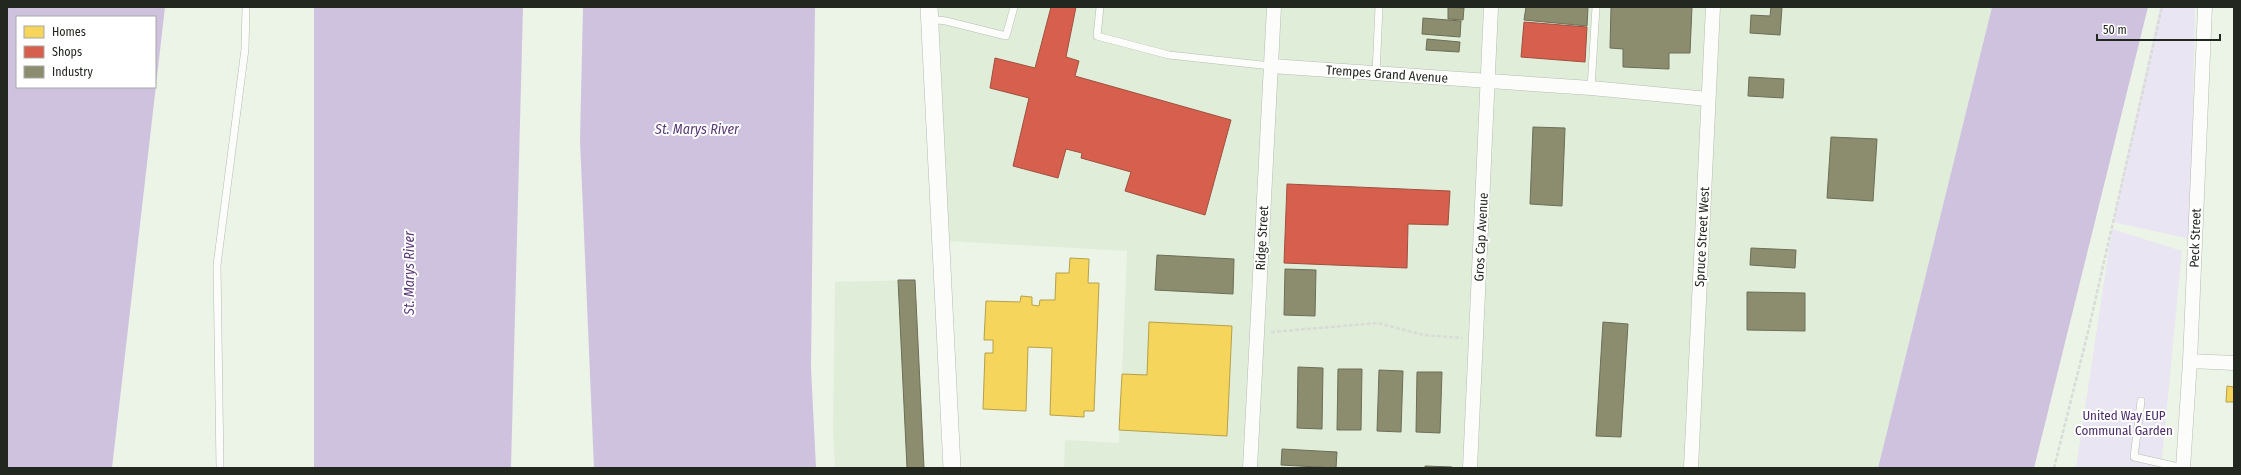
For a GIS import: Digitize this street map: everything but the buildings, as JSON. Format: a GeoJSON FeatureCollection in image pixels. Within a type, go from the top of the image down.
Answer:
{"type":"FeatureCollection","features":[{"type":"Feature","properties":{"kind":"street","name":"Ridge Street"},"geometry":{"type":"LineString","coordinates":[[1250,468],[1274,7]]}},
{"type":"Feature","properties":{"kind":"street","name":"Gros Cap Avenue"},"geometry":{"type":"LineString","coordinates":[[1470,468],[1491,7]]}},
{"type":"Feature","properties":{"kind":"street","name":"Spruce Street West"},"geometry":{"type":"LineString","coordinates":[[1691,468],[1713,7]]}},
{"type":"Feature","properties":{"kind":"street","name":"Peck Street"},"geometry":{"type":"LineString","coordinates":[[2183,468],[2190,361],[2205,7]]}},
{"type":"Feature","properties":{"kind":"street"},"geometry":{"type":"LineString","coordinates":[[929,13],[952,468]]}},
{"type":"Feature","properties":{"kind":"street","name":"Trempes Grand Avenue"},"geometry":{"type":"LineString","coordinates":[[1272,66],[1591,88],[1708,99]]}},
{"type":"Feature","properties":{"kind":"street"},"geometry":{"type":"LineString","coordinates":[[2190,361],[2234,363]]}},
{"type":"Feature","properties":{"kind":"lane"},"geometry":{"type":"LineString","coordinates":[[220,468],[217,265],[245,49],[246,7]]}},
{"type":"Feature","properties":{"kind":"lane"},"geometry":{"type":"LineString","coordinates":[[929,13],[946,21],[1006,36],[1014,7]]}},
{"type":"Feature","properties":{"kind":"lane","name":"Trempes Grand Avenue"},"geometry":{"type":"LineString","coordinates":[[1100,7],[1097,36],[1169,55],[1272,66]]}},
{"type":"Feature","properties":{"kind":"lane"},"geometry":{"type":"LineString","coordinates":[[1376,74],[1379,7]]}},
{"type":"Feature","properties":{"kind":"lane"},"geometry":{"type":"LineString","coordinates":[[1591,88],[1596,7]]}},
{"type":"Feature","properties":{"kind":"lane"},"geometry":{"type":"LineString","coordinates":[[2141,401],[2134,457],[2183,468]]}},
{"type":"Feature","properties":{"kind":"path"},"geometry":{"type":"LineString","coordinates":[[2054,468],[2088,332],[2162,7]]}},
{"type":"Feature","properties":{"kind":"path"},"geometry":{"type":"LineString","coordinates":[[1257,333],[1378,323],[1424,335],[1476,339]]}},
{"type":"Feature","properties":{"kind":"shaded area"},"geometry":{"type":"Polygon","coordinates":[[[935,7],[1992,7],[1878,468],[1064,468],[1065,440],[1119,443],[1127,251],[948,241],[935,7]]]}},
{"type":"Feature","properties":{"kind":"shaded area"},"geometry":{"type":"Polygon","coordinates":[[[915,280],[924,468],[835,468],[833,432],[835,282],[915,280]]]}},
{"type":"Feature","properties":{"kind":"green space"},"geometry":{"type":"Polygon","coordinates":[[[2160,7],[2195,7],[2190,239],[2113,222],[2160,7]]]}},
{"type":"Feature","properties":{"kind":"green space","name":"United Way EUP Communal Garden"},"geometry":{"type":"Polygon","coordinates":[[[2112,229],[2182,251],[2161,468],[2076,468],[2112,229]]]}},
{"type":"Feature","properties":{"kind":"water"},"geometry":{"type":"Polygon","coordinates":[[[7,7],[165,7],[156,85],[156,16],[16,16],[16,88],[156,88],[112,468],[7,468],[7,7]]]}},
{"type":"Feature","properties":{"kind":"water","name":"St. Marys River"},"geometry":{"type":"Polygon","coordinates":[[[314,7],[523,7],[511,468],[314,468],[314,7]]]}},
{"type":"Feature","properties":{"kind":"water","name":"St. Marys River"},"geometry":{"type":"Polygon","coordinates":[[[583,7],[815,7],[811,368],[816,468],[594,468],[580,140],[583,7]]]}},
{"type":"Feature","properties":{"kind":"water"},"geometry":{"type":"Polygon","coordinates":[[[1992,7],[2148,7],[2034,468],[1878,468],[1992,7]]]}}]}
